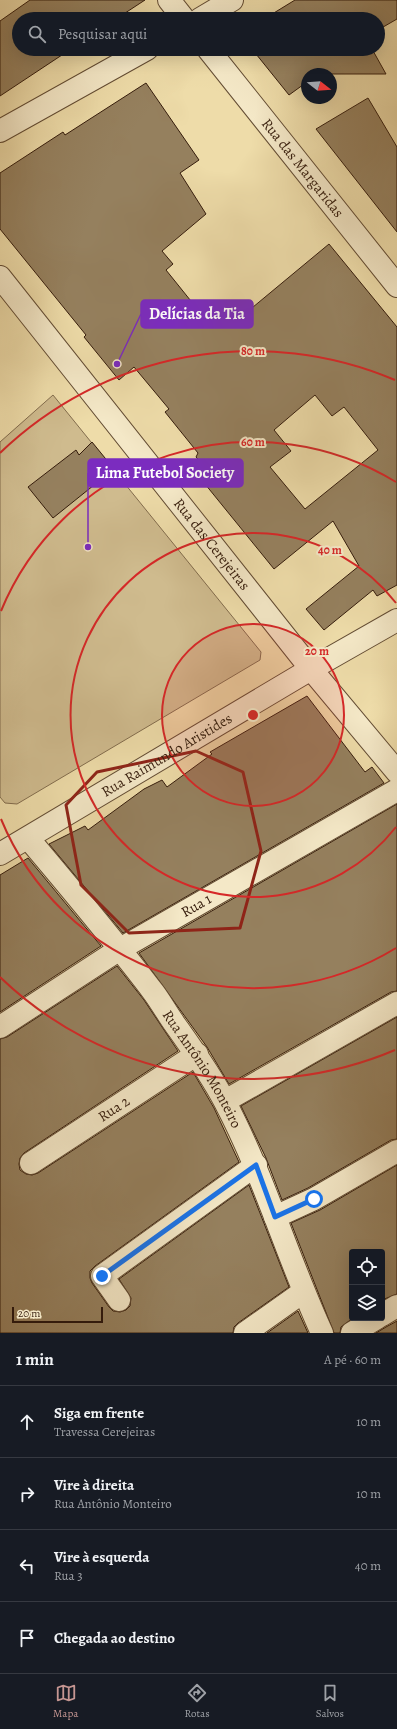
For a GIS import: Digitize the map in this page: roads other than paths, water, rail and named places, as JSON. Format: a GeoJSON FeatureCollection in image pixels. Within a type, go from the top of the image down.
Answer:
{"type":"FeatureCollection","features":[{"type":"Feature","properties":{"kind":"street"},"geometry":{"type":"LineString","coordinates":[[169,0],[178,12]]}},
{"type":"Feature","properties":{"kind":"street"},"geometry":{"type":"LineString","coordinates":[[212,12],[232,0]]}},
{"type":"Feature","properties":{"kind":"street"},"geometry":{"type":"LineString","coordinates":[[0,131],[134,56]]}},
{"type":"Feature","properties":{"kind":"street","name":"Rua das Margaridas"},"geometry":{"type":"LineString","coordinates":[[214,56],[389,262],[397,286]]}},
{"type":"Feature","properties":{"kind":"street","name":"Rua das Cerejeiras"},"geometry":{"type":"LineString","coordinates":[[0,277],[311,669],[397,772]]}},
{"type":"Feature","properties":{"kind":"street","name":"Rua Raimundo Aristides"},"geometry":{"type":"LineString","coordinates":[[2,849],[28,838],[311,669],[397,620]]}},
{"type":"Feature","properties":{"kind":"street","name":"Rua 1"},"geometry":{"type":"LineString","coordinates":[[0,1027],[120,949],[397,790]]}},
{"type":"Feature","properties":{"kind":"street","name":"Rua Antônio Monteiro"},"geometry":{"type":"LineString","coordinates":[[28,838],[120,949],[155,994],[175,1025],[197,1054],[225,1101],[256,1165],[303,1292],[322,1333]]}},
{"type":"Feature","properties":{"kind":"street"},"geometry":{"type":"LineString","coordinates":[[225,1101],[397,1003]]}},
{"type":"Feature","properties":{"kind":"street","name":"Rua 2"},"geometry":{"type":"LineString","coordinates":[[31,1163],[197,1054]]}},
{"type":"Feature","properties":{"kind":"street"},"geometry":{"type":"LineString","coordinates":[[275,1217],[314,1199],[397,1151]]}},
{"type":"Feature","properties":{"kind":"street"},"geometry":{"type":"LineString","coordinates":[[119,1300],[102,1276],[256,1165]]}},
{"type":"Feature","properties":{"kind":"street"},"geometry":{"type":"LineString","coordinates":[[245,1333],[303,1292]]}},
{"type":"Feature","properties":{"kind":"street"},"geometry":{"type":"LineString","coordinates":[[385,1313],[397,1306]]}},
{"type":"Feature","properties":{"kind":"street"},"geometry":{"type":"LineString","coordinates":[[352,1333],[372,1321]]}},
{"type":"Feature","properties":{"kind":"place","name":"Delícias da Tia"},"geometry":{"type":"Point","coordinates":[117,364]}},
{"type":"Feature","properties":{"kind":"place","name":"Lima Futebol Society"},"geometry":{"type":"Point","coordinates":[88,547]}}]}
